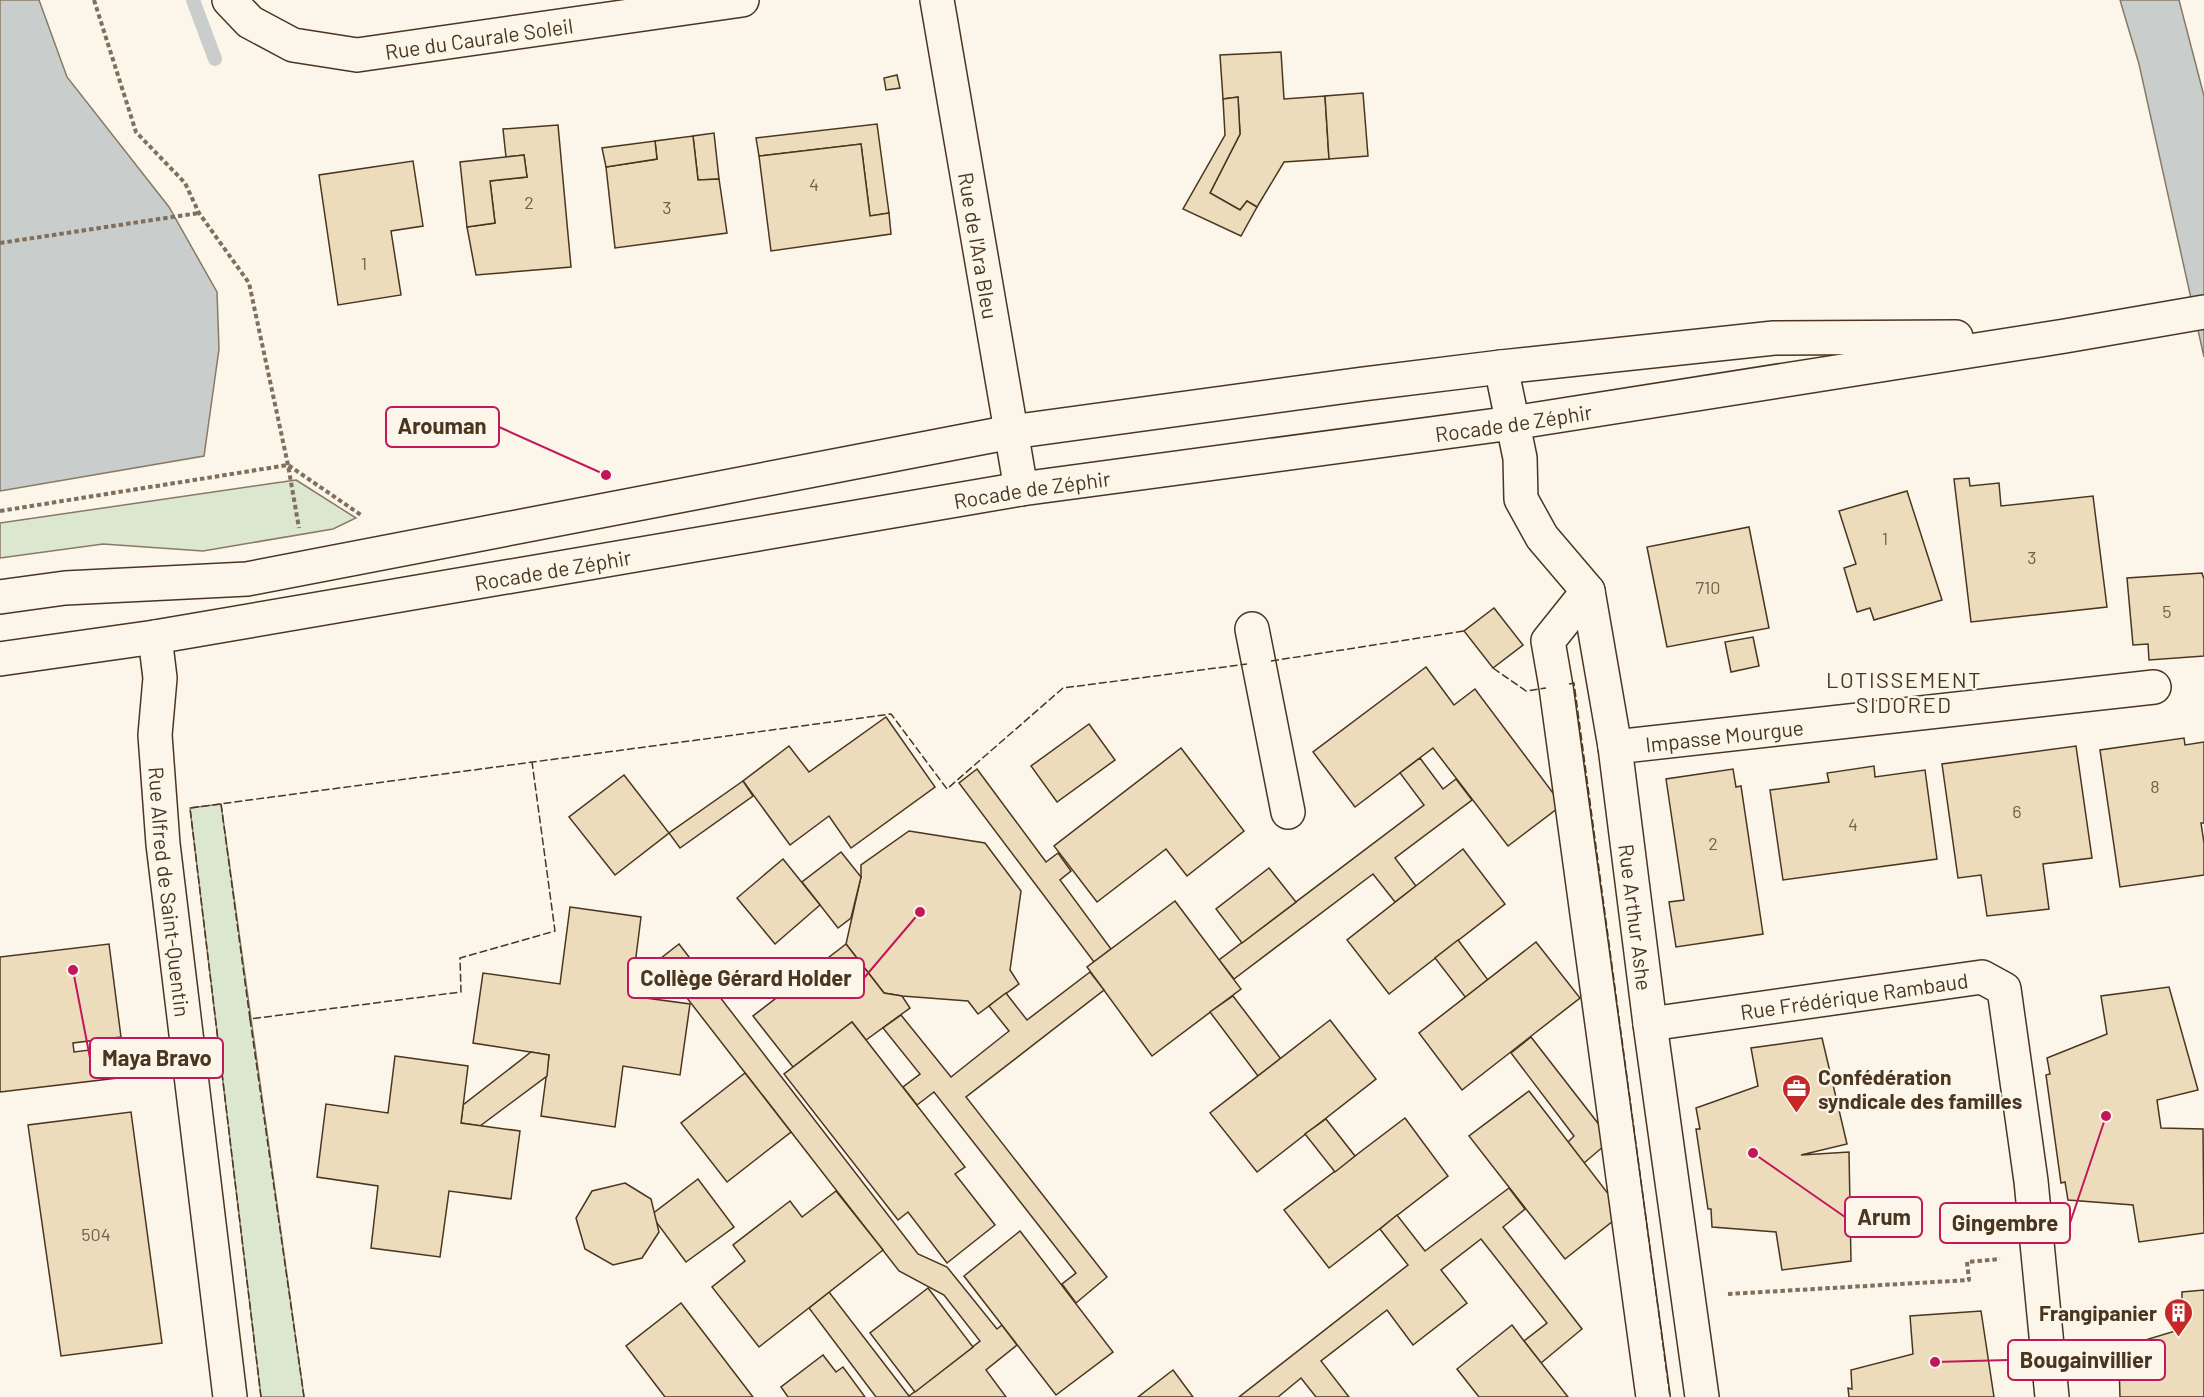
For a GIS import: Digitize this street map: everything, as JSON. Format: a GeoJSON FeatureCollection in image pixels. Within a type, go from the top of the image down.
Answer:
{"type":"FeatureCollection","features":[{"type":"Feature","properties":{"kind":"main road","name":"Rue du Caurale Soleil"},"geometry":{"type":"LineString","coordinates":[[229,0],[250,22],[293,45],[357,55],[742,0]]}},
{"type":"Feature","properties":{"kind":"main road","name":"Rue de l'Ara Bleu"},"geometry":{"type":"LineString","coordinates":[[937,0],[1021,489]]}},
{"type":"Feature","properties":{"kind":"main road","name":"Rocade de Zéphir"},"geometry":{"type":"LineString","coordinates":[[0,659],[155,637],[1021,489],[1512,423],[2192,314]]}},
{"type":"Feature","properties":{"kind":"main road","name":"Rocade de Zéphir"},"geometry":{"type":"LineString","coordinates":[[0,597],[65,588],[247,579],[1011,432],[1501,367],[1774,338],[2065,336]]}},
{"type":"Feature","properties":{"kind":"main road"},"geometry":{"type":"LineString","coordinates":[[1501,367],[1520,458],[1521,499],[1542,537],[1588,591],[1548,641],[1558,699],[1653,1397]]}},
{"type":"Feature","properties":{"kind":"main road","name":"Rue Arthur Ashe"},"geometry":{"type":"LineString","coordinates":[[1588,591],[1614,747],[1702,1397]]}},
{"type":"Feature","properties":{"kind":"main road"},"geometry":{"type":"LineString","coordinates":[[1252,630],[1288,812]]}},
{"type":"Feature","properties":{"kind":"main road","name":"Rue Alfred de Saint-Quentin"},"geometry":{"type":"LineString","coordinates":[[155,637],[160,678],[155,735],[163,844],[230,1397]]}},
{"type":"Feature","properties":{"kind":"main road","name":"Impasse Mourgue"},"geometry":{"type":"LineString","coordinates":[[1614,747],[2154,687]]}},
{"type":"Feature","properties":{"kind":"main road","name":"Rue Frédérique Rambaud"},"geometry":{"type":"LineString","coordinates":[[1650,1024],[1982,976],[2004,989],[2031,1180],[2052,1397]]}},
{"type":"Feature","properties":{"kind":"path"},"geometry":{"type":"LineString","coordinates":[[94,0],[136,132],[185,183],[199,213],[249,283],[288,465],[300,533]]}},
{"type":"Feature","properties":{"kind":"path"},"geometry":{"type":"LineString","coordinates":[[0,243],[199,213]]}},
{"type":"Feature","properties":{"kind":"path"},"geometry":{"type":"LineString","coordinates":[[0,511],[288,465],[362,515]]}},
{"type":"Feature","properties":{"kind":"path"},"geometry":{"type":"LineString","coordinates":[[1688,1297],[1969,1280],[1967,1262],[2038,1256]]}},
{"type":"Feature","properties":{"kind":"green space"},"geometry":{"type":"Polygon","coordinates":[[[296,480],[356,518],[333,529],[203,551],[103,544],[0,558],[0,523],[296,480]]]}},
{"type":"Feature","properties":{"kind":"green space"},"geometry":{"type":"Polygon","coordinates":[[[221,804],[304,1397],[261,1397],[190,808],[221,804]]]}},
{"type":"Feature","properties":{"kind":"shaded area"},"geometry":{"type":"Polygon","coordinates":[[[0,0],[39,0],[67,77],[169,207],[217,292],[219,349],[204,456],[0,491],[0,0]]]}},
{"type":"Feature","properties":{"kind":"shaded area"},"geometry":{"type":"Polygon","coordinates":[[[2120,0],[2179,0],[2204,96],[2204,357],[2139,64],[2120,0]]]}},
{"type":"Feature","properties":{"kind":"building"},"geometry":{"type":"Polygon","coordinates":[[[1281,52],[1284,99],[1325,96],[1329,159],[1284,162],[1257,207],[1247,201],[1240,210],[1210,193],[1240,134],[1238,97],[1223,99],[1220,55],[1281,52]]]}},
{"type":"Feature","properties":{"kind":"building"},"geometry":{"type":"Polygon","coordinates":[[[897,75],[900,88],[886,90],[884,78],[897,75]]]}},
{"type":"Feature","properties":{"kind":"building"},"geometry":{"type":"Polygon","coordinates":[[[1363,93],[1368,156],[1329,159],[1325,96],[1363,93]]]}},
{"type":"Feature","properties":{"kind":"building"},"geometry":{"type":"Polygon","coordinates":[[[1238,97],[1240,134],[1210,193],[1240,210],[1247,201],[1257,207],[1241,236],[1183,209],[1225,135],[1223,99],[1238,97]]]}},
{"type":"Feature","properties":{"kind":"building"},"geometry":{"type":"Polygon","coordinates":[[[877,124],[889,213],[870,216],[861,144],[759,156],[756,138],[877,124]]]}},
{"type":"Feature","properties":{"kind":"building"},"geometry":{"type":"Polygon","coordinates":[[[558,125],[571,267],[476,275],[467,227],[495,223],[490,181],[527,177],[524,155],[506,157],[503,129],[558,125]]]}},
{"type":"Feature","properties":{"kind":"building"},"geometry":{"type":"Polygon","coordinates":[[[714,133],[719,179],[698,180],[693,136],[714,133]]]}},
{"type":"Feature","properties":{"kind":"building"},"geometry":{"type":"Polygon","coordinates":[[[693,136],[698,180],[719,179],[727,233],[615,248],[606,167],[657,159],[655,141],[693,136]]]}},
{"type":"Feature","properties":{"kind":"building"},"geometry":{"type":"Polygon","coordinates":[[[655,141],[657,159],[606,167],[602,148],[655,141]]]}},
{"type":"Feature","properties":{"kind":"building"},"geometry":{"type":"Polygon","coordinates":[[[861,144],[870,216],[889,213],[891,234],[771,251],[759,156],[861,144]]]}},
{"type":"Feature","properties":{"kind":"building"},"geometry":{"type":"Polygon","coordinates":[[[524,155],[527,177],[490,181],[495,223],[467,227],[460,162],[524,155]]]}},
{"type":"Feature","properties":{"kind":"building"},"geometry":{"type":"Polygon","coordinates":[[[413,161],[423,226],[391,231],[401,295],[338,305],[319,175],[413,161]]]}},
{"type":"Feature","properties":{"kind":"building"},"geometry":{"type":"Polygon","coordinates":[[[1969,478],[1970,486],[1999,483],[2001,506],[2093,496],[2107,607],[1971,622],[1954,479],[1969,478]]]}},
{"type":"Feature","properties":{"kind":"building"},"geometry":{"type":"Polygon","coordinates":[[[1907,491],[1942,600],[1874,620],[1870,608],[1857,612],[1844,568],[1856,564],[1839,511],[1907,491]]]}},
{"type":"Feature","properties":{"kind":"building"},"geometry":{"type":"Polygon","coordinates":[[[1749,527],[1769,628],[1667,647],[1647,547],[1749,527]]]}},
{"type":"Feature","properties":{"kind":"building"},"geometry":{"type":"Polygon","coordinates":[[[2202,573],[2204,579],[2204,656],[2149,660],[2148,644],[2133,645],[2127,578],[2202,573]]]}},
{"type":"Feature","properties":{"kind":"building"},"geometry":{"type":"Polygon","coordinates":[[[1494,608],[1523,645],[1493,668],[1464,631],[1494,608]]]}},
{"type":"Feature","properties":{"kind":"building"},"geometry":{"type":"Polygon","coordinates":[[[1753,637],[1759,666],[1731,672],[1725,642],[1753,637]]]}},
{"type":"Feature","properties":{"kind":"building"},"geometry":{"type":"Polygon","coordinates":[[[1426,667],[1454,705],[1475,689],[1562,805],[1508,846],[1433,748],[1355,807],[1313,752],[1426,667]]]}},
{"type":"Feature","properties":{"kind":"building"},"geometry":{"type":"Polygon","coordinates":[[[886,717],[935,787],[851,848],[829,816],[790,845],[743,781],[789,746],[809,772],[886,717]]]}},
{"type":"Feature","properties":{"kind":"building"},"geometry":{"type":"Polygon","coordinates":[[[1089,724],[1115,760],[1057,802],[1031,766],[1089,724]]]}},
{"type":"Feature","properties":{"kind":"building"},"geometry":{"type":"Polygon","coordinates":[[[2184,738],[2185,745],[2204,742],[2204,823],[2201,823],[2204,843],[2204,875],[2120,887],[2100,750],[2184,738]]]}},
{"type":"Feature","properties":{"kind":"building"},"geometry":{"type":"Polygon","coordinates":[[[2076,746],[2092,858],[2043,864],[2049,909],[1987,916],[1981,875],[1958,878],[1942,764],[2076,746]]]}},
{"type":"Feature","properties":{"kind":"building"},"geometry":{"type":"Polygon","coordinates":[[[1181,748],[1244,831],[1187,876],[1166,849],[1097,902],[1054,846],[1181,748]]]}},
{"type":"Feature","properties":{"kind":"building"},"geometry":{"type":"Polygon","coordinates":[[[1420,758],[1443,789],[1456,779],[1472,800],[1395,858],[1416,886],[1395,902],[1373,874],[1234,979],[1219,960],[1424,805],[1400,773],[1420,758]]]}},
{"type":"Feature","properties":{"kind":"building"},"geometry":{"type":"Polygon","coordinates":[[[1874,766],[1875,777],[1925,770],[1937,859],[1783,880],[1770,790],[1829,782],[1827,773],[1874,766]]]}},
{"type":"Feature","properties":{"kind":"building"},"geometry":{"type":"Polygon","coordinates":[[[977,769],[1046,862],[1058,853],[1071,871],[1060,880],[1111,949],[1094,962],[959,783],[977,769]]]}},
{"type":"Feature","properties":{"kind":"building"},"geometry":{"type":"Polygon","coordinates":[[[1733,769],[1736,787],[1741,786],[1763,934],[1676,947],[1669,902],[1684,900],[1666,779],[1733,769]]]}},
{"type":"Feature","properties":{"kind":"building"},"geometry":{"type":"Polygon","coordinates":[[[624,775],[669,833],[615,875],[569,817],[624,775]]]}},
{"type":"Feature","properties":{"kind":"building"},"geometry":{"type":"Polygon","coordinates":[[[743,781],[753,796],[680,848],[669,833],[743,781]]]}},
{"type":"Feature","properties":{"kind":"building"},"geometry":{"type":"Polygon","coordinates":[[[909,831],[985,843],[1021,891],[1010,970],[1019,984],[978,1014],[968,1001],[884,993],[846,944],[861,877],[861,865],[909,831]]]}},
{"type":"Feature","properties":{"kind":"building"},"geometry":{"type":"Polygon","coordinates":[[[1463,849],[1505,904],[1389,994],[1347,940],[1463,849]]]}},
{"type":"Feature","properties":{"kind":"building"},"geometry":{"type":"Polygon","coordinates":[[[841,852],[861,877],[851,918],[838,928],[802,882],[841,852]]]}},
{"type":"Feature","properties":{"kind":"building"},"geometry":{"type":"Polygon","coordinates":[[[783,859],[820,905],[775,944],[737,898],[783,859]]]}},
{"type":"Feature","properties":{"kind":"building"},"geometry":{"type":"Polygon","coordinates":[[[1269,868],[1296,902],[1242,943],[1216,909],[1269,868]]]}},
{"type":"Feature","properties":{"kind":"building"},"geometry":{"type":"Polygon","coordinates":[[[1175,901],[1241,989],[1152,1056],[1087,967],[1175,901]]]}},
{"type":"Feature","properties":{"kind":"building"},"geometry":{"type":"Polygon","coordinates":[[[570,907],[641,917],[631,996],[690,1004],[680,1075],[623,1066],[615,1127],[541,1116],[549,1055],[473,1043],[483,973],[560,984],[570,907]]]}},
{"type":"Feature","properties":{"kind":"building"},"geometry":{"type":"Polygon","coordinates":[[[1458,940],[1488,980],[1466,998],[1435,958],[1458,940]]]}},
{"type":"Feature","properties":{"kind":"building"},"geometry":{"type":"Polygon","coordinates":[[[1536,942],[1580,998],[1462,1090],[1419,1033],[1536,942]]]}},
{"type":"Feature","properties":{"kind":"building"},"geometry":{"type":"Polygon","coordinates":[[[109,944],[121,1037],[73,1043],[74,1052],[122,1046],[126,1077],[0,1092],[0,957],[109,944]]]}},
{"type":"Feature","properties":{"kind":"building"},"geometry":{"type":"Polygon","coordinates":[[[679,944],[918,1254],[947,1267],[997,1329],[1002,1325],[1017,1345],[986,1370],[1006,1397],[876,1397],[809,1308],[829,1292],[909,1396],[980,1341],[944,1295],[899,1271],[673,980],[649,998],[631,996],[633,980],[679,944]]]}},
{"type":"Feature","properties":{"kind":"building"},"geometry":{"type":"Polygon","coordinates":[[[846,944],[884,993],[902,996],[910,1008],[866,1040],[852,1022],[793,1067],[753,1016],[846,944]]]}},
{"type":"Feature","properties":{"kind":"building"},"geometry":{"type":"Polygon","coordinates":[[[1090,972],[1104,990],[966,1097],[1107,1277],[1076,1303],[1062,1284],[1076,1273],[934,1092],[917,1105],[903,1087],[920,1074],[883,1028],[901,1015],[951,1077],[1009,1031],[989,1006],[1006,993],[1027,1020],[1090,972]]]}},
{"type":"Feature","properties":{"kind":"building"},"geometry":{"type":"Polygon","coordinates":[[[2169,987],[2198,1090],[2157,1100],[2161,1128],[2203,1129],[2204,1233],[2139,1242],[2133,1205],[2068,1200],[2065,1182],[2061,1183],[2046,1075],[2050,1074],[2047,1058],[2107,1034],[2101,996],[2169,987]]]}},
{"type":"Feature","properties":{"kind":"building"},"geometry":{"type":"Polygon","coordinates":[[[1233,996],[1281,1059],[1258,1076],[1210,1012],[1233,996]]]}},
{"type":"Feature","properties":{"kind":"building"},"geometry":{"type":"Polygon","coordinates":[[[1330,1020],[1376,1079],[1257,1172],[1210,1113],[1330,1020]]]}},
{"type":"Feature","properties":{"kind":"building"},"geometry":{"type":"Polygon","coordinates":[[[852,1022],[965,1167],[955,1174],[995,1225],[947,1263],[908,1212],[898,1220],[784,1074],[852,1022]]]}},
{"type":"Feature","properties":{"kind":"building"},"geometry":{"type":"Polygon","coordinates":[[[1531,1037],[1611,1140],[1584,1163],[1568,1142],[1574,1136],[1511,1053],[1531,1037]]]}},
{"type":"Feature","properties":{"kind":"building"},"geometry":{"type":"Polygon","coordinates":[[[1822,1038],[1847,1144],[1801,1155],[1849,1152],[1851,1261],[1782,1270],[1776,1232],[1712,1227],[1711,1209],[1708,1209],[1696,1129],[1700,1129],[1696,1108],[1758,1086],[1751,1048],[1822,1038]]]}},
{"type":"Feature","properties":{"kind":"building"},"geometry":{"type":"Polygon","coordinates":[[[531,1052],[549,1055],[547,1076],[480,1126],[461,1123],[463,1105],[531,1052]]]}},
{"type":"Feature","properties":{"kind":"building"},"geometry":{"type":"Polygon","coordinates":[[[395,1056],[468,1066],[461,1123],[520,1131],[511,1199],[449,1191],[440,1257],[371,1248],[378,1186],[317,1177],[326,1104],[388,1113],[395,1056]]]}},
{"type":"Feature","properties":{"kind":"building"},"geometry":{"type":"Polygon","coordinates":[[[745,1073],[791,1132],[727,1182],[681,1123],[745,1073]]]}},
{"type":"Feature","properties":{"kind":"building"},"geometry":{"type":"Polygon","coordinates":[[[1529,1091],[1623,1213],[1565,1259],[1469,1136],[1529,1091]]]}},
{"type":"Feature","properties":{"kind":"building"},"geometry":{"type":"Polygon","coordinates":[[[131,1112],[162,1343],[61,1356],[28,1125],[131,1112]]]}},
{"type":"Feature","properties":{"kind":"building"},"geometry":{"type":"Polygon","coordinates":[[[1405,1118],[1448,1176],[1329,1268],[1284,1210],[1405,1118]]]}},
{"type":"Feature","properties":{"kind":"building"},"geometry":{"type":"Polygon","coordinates":[[[1326,1119],[1355,1156],[1335,1172],[1305,1134],[1326,1119]]]}},
{"type":"Feature","properties":{"kind":"building"},"geometry":{"type":"Polygon","coordinates":[[[698,1179],[734,1227],[686,1262],[651,1215],[698,1179]]]}},
{"type":"Feature","properties":{"kind":"building"},"geometry":{"type":"Polygon","coordinates":[[[625,1183],[651,1199],[659,1232],[642,1258],[613,1265],[585,1249],[576,1218],[592,1191],[625,1183]]]}},
{"type":"Feature","properties":{"kind":"building"},"geometry":{"type":"Polygon","coordinates":[[[1509,1188],[1525,1209],[1503,1227],[1582,1329],[1541,1363],[1524,1341],[1547,1323],[1481,1239],[1441,1270],[1467,1303],[1413,1345],[1387,1310],[1321,1361],[1349,1397],[1316,1397],[1301,1378],[1278,1397],[1239,1397],[1408,1265],[1380,1229],[1397,1215],[1425,1251],[1509,1188]]]}},
{"type":"Feature","properties":{"kind":"building"},"geometry":{"type":"Polygon","coordinates":[[[836,1191],[883,1250],[759,1347],[712,1287],[745,1261],[733,1245],[790,1201],[802,1217],[836,1191]]]}},
{"type":"Feature","properties":{"kind":"building"},"geometry":{"type":"Polygon","coordinates":[[[1020,1231],[1113,1352],[1056,1395],[964,1276],[1020,1231]]]}},
{"type":"Feature","properties":{"kind":"building"},"geometry":{"type":"Polygon","coordinates":[[[928,1288],[973,1347],[915,1392],[870,1333],[928,1288]]]}},
{"type":"Feature","properties":{"kind":"building","name":"Frangipanier"},"geometry":{"type":"Polygon","coordinates":[[[2204,1290],[2204,1397],[2120,1397],[2119,1364],[2123,1364],[2122,1347],[2182,1329],[2182,1292],[2204,1290]]]}},
{"type":"Feature","properties":{"kind":"building"},"geometry":{"type":"Polygon","coordinates":[[[681,1303],[753,1397],[665,1397],[626,1346],[681,1303]]]}},
{"type":"Feature","properties":{"kind":"building"},"geometry":{"type":"Polygon","coordinates":[[[1981,1311],[1994,1397],[1849,1397],[1848,1388],[1852,1389],[1851,1370],[1913,1354],[1910,1316],[1981,1311]]]}},
{"type":"Feature","properties":{"kind":"building"},"geometry":{"type":"Polygon","coordinates":[[[1512,1325],[1568,1397],[1479,1397],[1457,1369],[1512,1325]]]}},
{"type":"Feature","properties":{"kind":"building"},"geometry":{"type":"Polygon","coordinates":[[[823,1355],[836,1372],[843,1367],[865,1397],[788,1397],[781,1387],[823,1355]]]}},
{"type":"Feature","properties":{"kind":"building"},"geometry":{"type":"Polygon","coordinates":[[[1173,1370],[1193,1397],[1138,1397],[1173,1370]]]}},
{"type":"Feature","properties":{"kind":"waterway"},"geometry":{"type":"LineString","coordinates":[[193,0],[215,59]]}},
{"type":"Feature","properties":{"kind":"fence"},"geometry":{"type":"LineString","coordinates":[[1271,661],[1464,631]]}},
{"type":"Feature","properties":{"kind":"fence"},"geometry":{"type":"LineString","coordinates":[[261,1397],[190,808],[891,714],[947,789],[1063,688],[1247,664]]}},
{"type":"Feature","properties":{"kind":"fence"},"geometry":{"type":"LineString","coordinates":[[1493,668],[1526,691],[1546,688]]}},
{"type":"Feature","properties":{"kind":"fence"},"geometry":{"type":"LineString","coordinates":[[1569,684],[1574,683],[1670,1397]]}},
{"type":"Feature","properties":{"kind":"fence"},"geometry":{"type":"LineString","coordinates":[[221,804],[250,1019],[461,992],[460,958],[555,931],[532,762]]}},
{"type":"Feature","properties":{"kind":"fence"},"geometry":{"type":"LineString","coordinates":[[250,1019],[304,1397]]}},
{"type":"Feature","properties":{"kind":"place","name":"Arouman"},"geometry":{"type":"Point","coordinates":[606,475]}},
{"type":"Feature","properties":{"kind":"place","name":"Collège Gérard Holder"},"geometry":{"type":"Point","coordinates":[920,912]}},
{"type":"Feature","properties":{"kind":"place","name":"Maya Bravo"},"geometry":{"type":"Point","coordinates":[73,970]}},
{"type":"Feature","properties":{"kind":"place","name":"Confédération syndicale des familles"},"geometry":{"type":"Point","coordinates":[1797,1114]}},
{"type":"Feature","properties":{"kind":"place","name":"Gingembre"},"geometry":{"type":"Point","coordinates":[2106,1116]}},
{"type":"Feature","properties":{"kind":"place","name":"Arum"},"geometry":{"type":"Point","coordinates":[1753,1153]}},
{"type":"Feature","properties":{"kind":"place","name":"Frangipanier"},"geometry":{"type":"Point","coordinates":[2178,1338]}},
{"type":"Feature","properties":{"kind":"place","name":"Bougainvillier"},"geometry":{"type":"Point","coordinates":[1935,1362]}},
{"type":"Feature","properties":{"kind":"district","name":"LOTISSEMENT SIDORED"},"geometry":{"type":"Point","coordinates":[1904,692]}}]}
